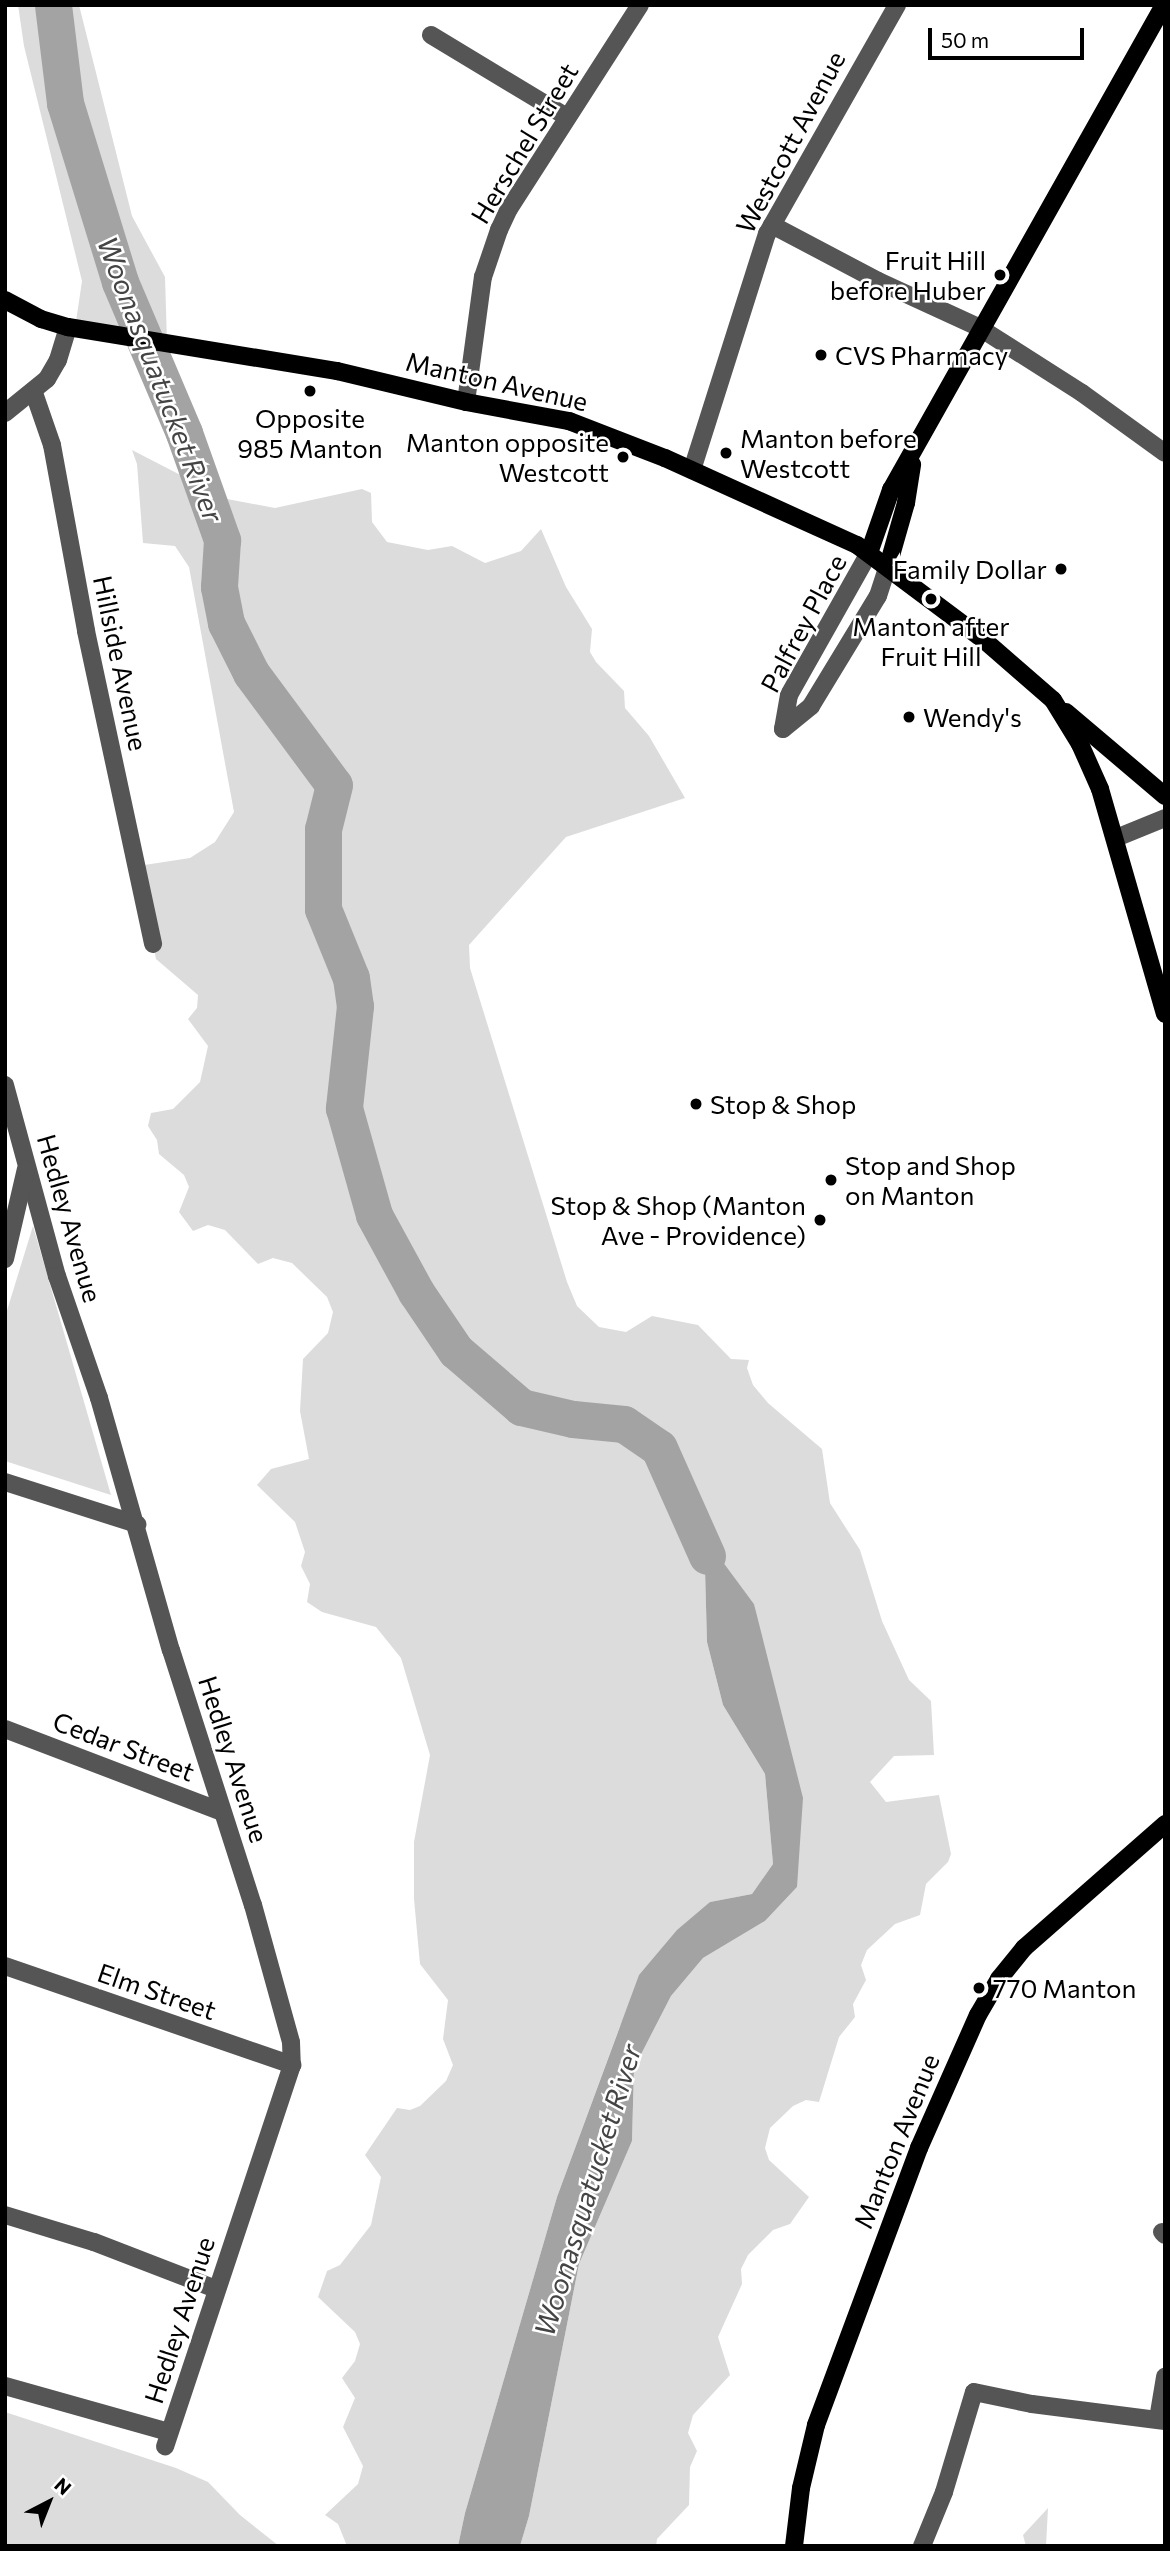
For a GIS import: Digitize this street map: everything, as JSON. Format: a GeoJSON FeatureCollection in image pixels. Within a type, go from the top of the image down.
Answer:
{"type":"FeatureCollection","features":[{"type":"Feature","properties":{"kind":"main road"},"geometry":{"type":"LineString","coordinates":[[869,553],[891,490],[1164,5]]}},
{"type":"Feature","properties":{"kind":"main road","name":"Manton Avenue"},"geometry":{"type":"LineString","coordinates":[[5,300],[41,319],[68,327],[337,371],[466,402],[569,421],[692,470],[869,553],[999,652],[1053,700],[1096,778],[1116,838],[1165,1014]]}},
{"type":"Feature","properties":{"kind":"main road"},"geometry":{"type":"LineString","coordinates":[[888,566],[906,503],[915,450]]}},
{"type":"Feature","properties":{"kind":"main road"},"geometry":{"type":"LineString","coordinates":[[1053,700],[1165,796]]}},
{"type":"Feature","properties":{"kind":"main road","name":"Manton Avenue"},"geometry":{"type":"LineString","coordinates":[[794,2546],[806,2459],[820,2413],[919,2148],[978,2015],[999,1979],[1024,1948],[1165,1824]]}},
{"type":"Feature","properties":{"kind":"street","name":"Herschel Street"},"geometry":{"type":"LineString","coordinates":[[466,402],[483,276],[492,245],[509,209],[640,5]]}},
{"type":"Feature","properties":{"kind":"street","name":"Westcott Avenue"},"geometry":{"type":"LineString","coordinates":[[692,470],[744,300],[772,225],[897,5]]}},
{"type":"Feature","properties":{"kind":"street"},"geometry":{"type":"LineString","coordinates":[[431,35],[567,117]]}},
{"type":"Feature","properties":{"kind":"street"},"geometry":{"type":"LineString","coordinates":[[772,225],[878,281],[980,328],[1082,393],[1165,453]]}},
{"type":"Feature","properties":{"kind":"street"},"geometry":{"type":"LineString","coordinates":[[5,413],[34,393],[47,379],[58,360],[68,327]]}},
{"type":"Feature","properties":{"kind":"street","name":"Hillside Avenue"},"geometry":{"type":"LineString","coordinates":[[34,393],[52,445],[86,631],[153,944]]}},
{"type":"Feature","properties":{"kind":"street","name":"Palfrey Place"},"geometry":{"type":"LineString","coordinates":[[869,553],[789,695],[783,729],[811,706],[878,596],[888,566]]}},
{"type":"Feature","properties":{"kind":"street"},"geometry":{"type":"LineString","coordinates":[[1116,838],[1165,818]]}},
{"type":"Feature","properties":{"kind":"street","name":"Hedley Avenue"},"geometry":{"type":"LineString","coordinates":[[5,1085],[57,1276],[99,1398],[171,1650],[280,1999],[291,2042],[292,2065],[167,2439],[5,2386]]}},
{"type":"Feature","properties":{"kind":"street"},"geometry":{"type":"LineString","coordinates":[[5,1259],[26,1165]]}},
{"type":"Feature","properties":{"kind":"street"},"geometry":{"type":"LineString","coordinates":[[5,1482],[137,1524]]}},
{"type":"Feature","properties":{"kind":"street","name":"Cedar Street"},"geometry":{"type":"LineString","coordinates":[[5,1729],[222,1812]]}},
{"type":"Feature","properties":{"kind":"street","name":"Elm Street"},"geometry":{"type":"LineString","coordinates":[[5,1966],[292,2065]]}},
{"type":"Feature","properties":{"kind":"street"},"geometry":{"type":"LineString","coordinates":[[5,2215],[94,2242],[216,2289]]}},
{"type":"Feature","properties":{"kind":"street"},"geometry":{"type":"LineString","coordinates":[[922,2546],[944,2493],[974,2392],[1032,2404],[1162,2420],[1165,2377]]}},
{"type":"Feature","properties":{"kind":"shaded area"},"geometry":{"type":"Polygon","coordinates":[[[18,5],[79,5],[132,216],[165,277],[167,342],[144,349],[74,335],[82,281],[24,46],[18,5]]]}},
{"type":"Feature","properties":{"kind":"shaded area"},"geometry":{"type":"Polygon","coordinates":[[[132,450],[227,499],[275,508],[362,489],[371,493],[372,522],[387,542],[428,550],[452,546],[485,563],[521,551],[541,529],[566,587],[592,629],[590,652],[624,691],[625,708],[649,736],[685,798],[566,837],[469,945],[470,968],[567,1282],[577,1306],[599,1327],[626,1332],[652,1316],[698,1325],[731,1359],[749,1360],[747,1368],[753,1385],[768,1403],[822,1449],[830,1503],[860,1550],[882,1621],[909,1680],[931,1701],[934,1755],[894,1756],[870,1782],[886,1802],[939,1795],[951,1854],[948,1862],[926,1884],[920,1915],[895,1924],[867,1950],[861,1965],[866,1980],[853,2004],[855,2017],[839,2037],[819,2102],[806,2100],[793,2106],[770,2128],[765,2148],[769,2160],[809,2197],[790,2224],[773,2230],[748,2255],[741,2269],[742,2284],[718,2337],[730,2375],[693,2415],[688,2433],[697,2451],[690,2467],[689,2505],[657,2539],[656,2546],[520,2546],[529,2516],[579,2264],[632,2141],[634,2068],[671,1996],[703,1958],[765,1921],[797,1887],[754,1604],[686,1514],[705,1570],[707,1642],[723,1705],[765,1774],[773,1864],[752,1894],[710,1902],[620,2026],[557,2197],[465,2513],[458,2546],[347,2546],[338,2524],[325,2515],[358,2484],[363,2466],[343,2427],[355,2398],[342,2378],[355,2361],[360,2344],[355,2332],[318,2297],[327,2271],[340,2265],[371,2225],[381,2177],[365,2155],[397,2108],[410,2110],[420,2106],[446,2081],[453,2065],[443,2039],[448,2000],[420,1964],[414,1899],[414,1842],[430,1755],[401,1658],[376,1627],[322,1612],[307,1602],[310,1584],[301,1566],[305,1552],[295,1522],[257,1485],[271,1469],[309,1459],[300,1411],[303,1359],[328,1333],[333,1312],[327,1297],[292,1263],[273,1258],[258,1264],[225,1230],[208,1225],[193,1231],[179,1212],[189,1187],[184,1175],[159,1154],[157,1140],[148,1126],[151,1113],[173,1109],[200,1082],[208,1046],[188,1019],[197,1008],[198,995],[156,959],[138,866],[190,858],[215,842],[234,812],[189,567],[175,546],[143,543],[137,464],[132,450]]]}},
{"type":"Feature","properties":{"kind":"shaded area"},"geometry":{"type":"Polygon","coordinates":[[[33,1226],[111,1495],[5,1461],[5,1317],[33,1226]]]}},
{"type":"Feature","properties":{"kind":"shaded area"},"geometry":{"type":"Polygon","coordinates":[[[5,2412],[176,2468],[208,2482],[240,2515],[279,2546],[5,2546],[5,2412]]]}},
{"type":"Feature","properties":{"kind":"shaded area"},"geometry":{"type":"Polygon","coordinates":[[[1048,2508],[1046,2546],[1026,2546],[1023,2535],[1048,2508]]]}},
{"type":"Feature","properties":{"kind":"water"},"geometry":{"type":"Polygon","coordinates":[[[685,1511],[754,1604],[803,1798],[797,1887],[765,1921],[703,1958],[671,1996],[634,2068],[632,2141],[579,2264],[529,2516],[520,2546],[458,2546],[465,2513],[557,2197],[639,1975],[677,1930],[710,1902],[752,1894],[773,1864],[765,1774],[723,1705],[707,1642],[705,1570],[685,1511]]]}},
{"type":"Feature","properties":{"kind":"waterway","name":"Woonasquatucket River"},"geometry":{"type":"LineString","coordinates":[[53,5],[65,103],[120,282],[184,433],[222,540],[219,587],[226,623],[251,673],[334,785],[323,829],[323,909],[351,978],[355,1006],[344,1108],[374,1215],[416,1292],[456,1351],[521,1407],[573,1419],[624,1424],[659,1448],[707,1556]]}},
{"type":"Feature","properties":{"kind":"place","name":"Fruit Hill before Huber"},"geometry":{"type":"Point","coordinates":[1000,275]}},
{"type":"Feature","properties":{"kind":"place","name":"CVS Pharmacy"},"geometry":{"type":"Point","coordinates":[821,355]}},
{"type":"Feature","properties":{"kind":"place","name":"Opposite 985 Manton"},"geometry":{"type":"Point","coordinates":[310,391]}},
{"type":"Feature","properties":{"kind":"place","name":"Manton before Westcott"},"geometry":{"type":"Point","coordinates":[726,453]}},
{"type":"Feature","properties":{"kind":"place","name":"Manton opposite Westcott"},"geometry":{"type":"Point","coordinates":[623,457]}},
{"type":"Feature","properties":{"kind":"place","name":"Family Dollar"},"geometry":{"type":"Point","coordinates":[1061,569]}},
{"type":"Feature","properties":{"kind":"place","name":"Manton after Fruit Hill"},"geometry":{"type":"Point","coordinates":[931,599]}},
{"type":"Feature","properties":{"kind":"place","name":"Wendy's"},"geometry":{"type":"Point","coordinates":[909,717]}},
{"type":"Feature","properties":{"kind":"place","name":"Stop & Shop"},"geometry":{"type":"Point","coordinates":[696,1104]}},
{"type":"Feature","properties":{"kind":"place","name":"Stop and Shop on Manton"},"geometry":{"type":"Point","coordinates":[831,1180]}},
{"type":"Feature","properties":{"kind":"place","name":"Stop & Shop (Manton Ave - Providence)"},"geometry":{"type":"Point","coordinates":[820,1220]}},
{"type":"Feature","properties":{"kind":"place","name":"770 Manton"},"geometry":{"type":"Point","coordinates":[979,1988]}}]}
